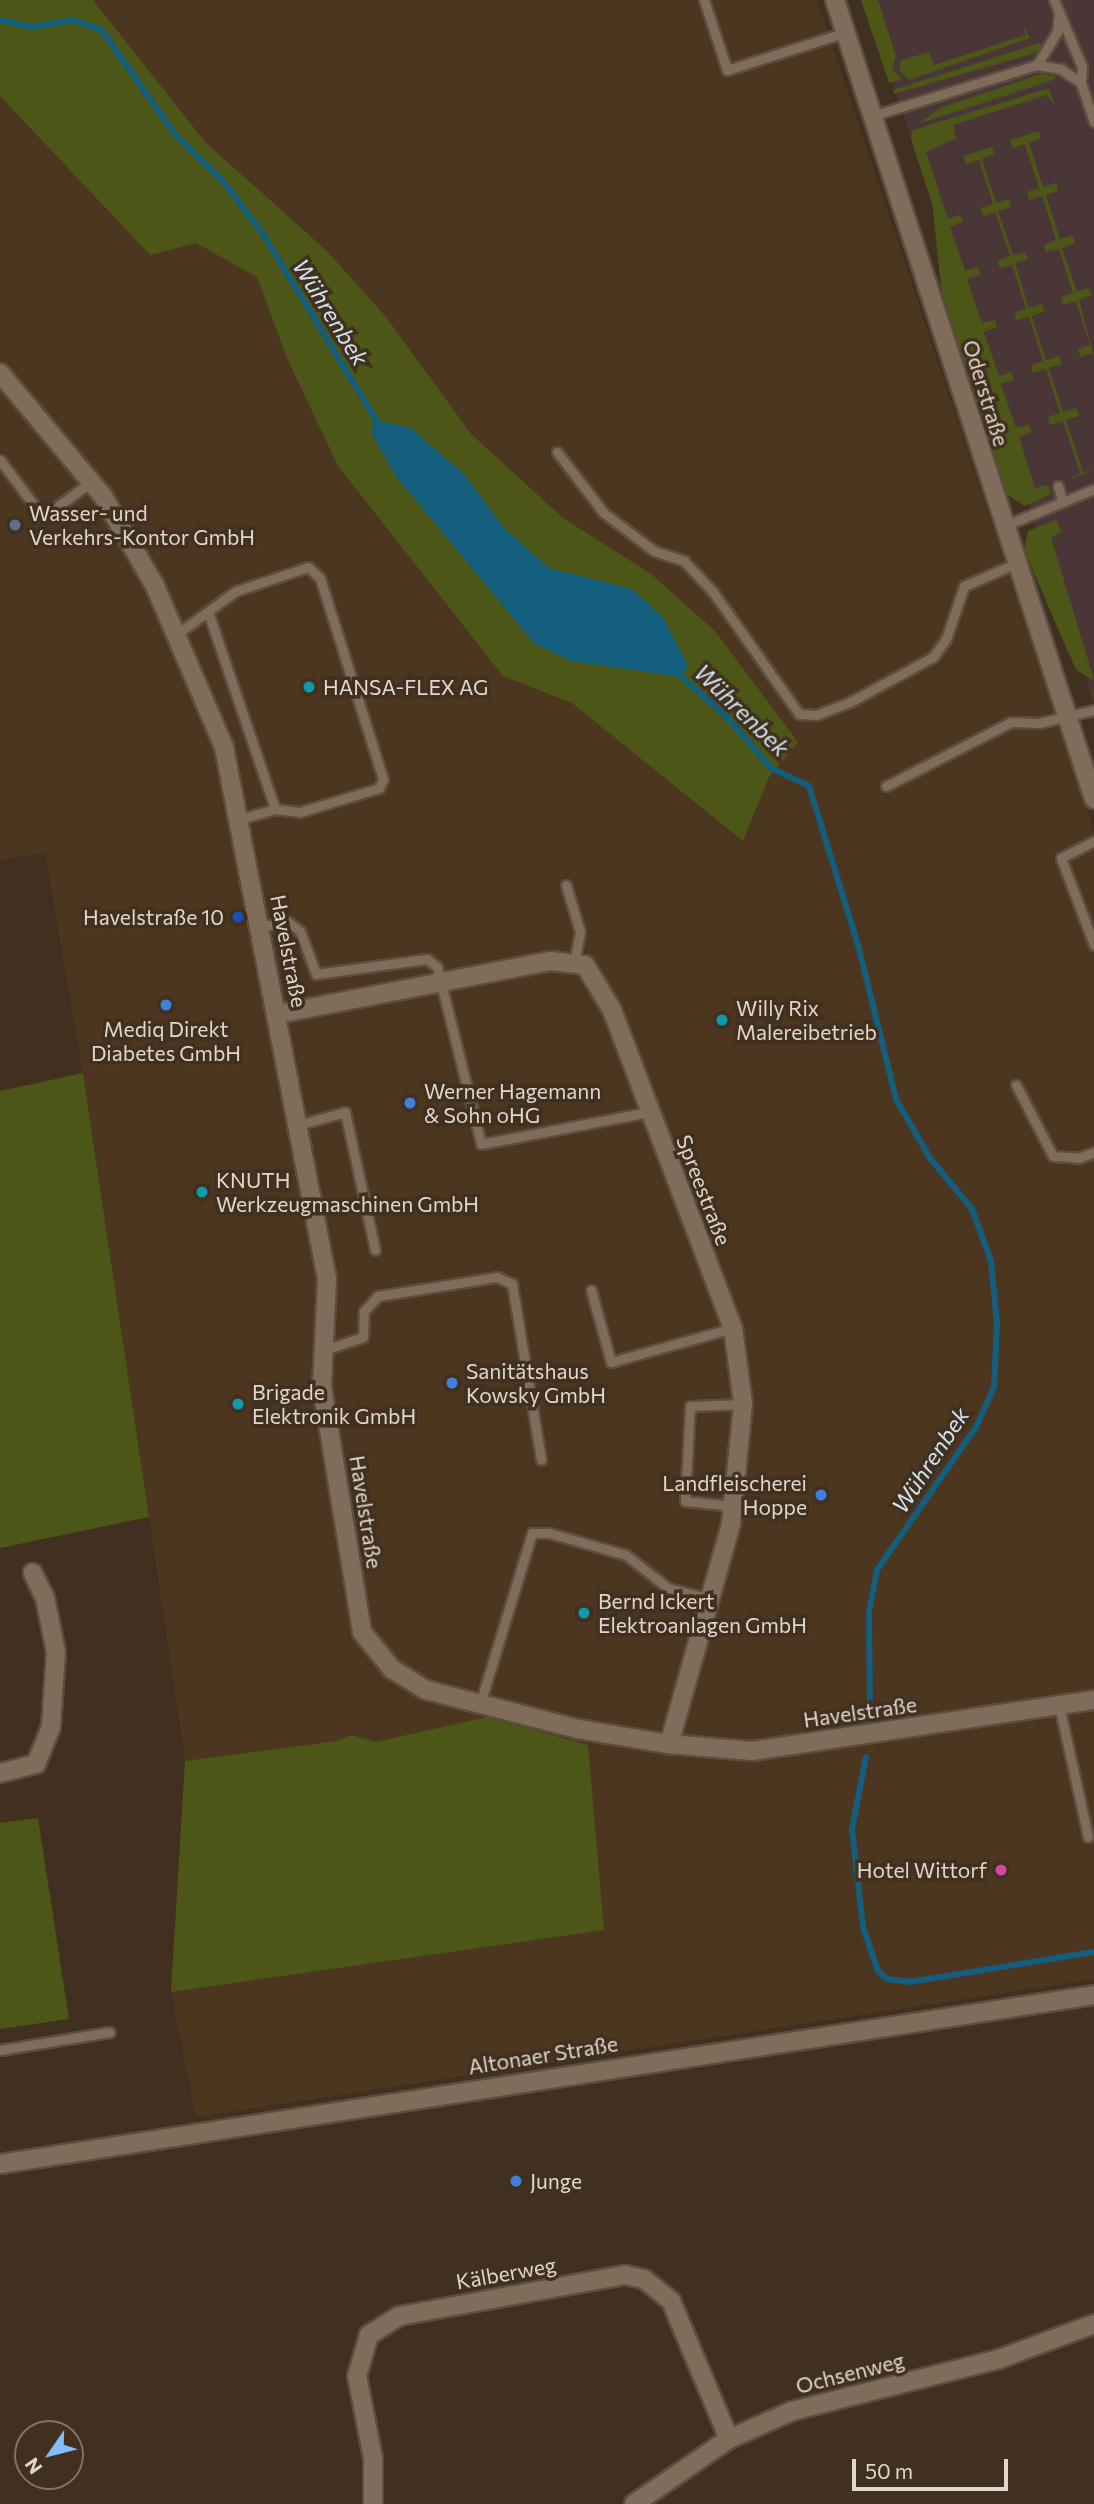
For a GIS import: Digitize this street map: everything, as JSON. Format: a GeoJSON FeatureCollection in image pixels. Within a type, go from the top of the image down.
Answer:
{"type":"FeatureCollection","features":[{"type":"Feature","properties":{"kind":"street","name":"Oderstraße"},"geometry":{"type":"LineString","coordinates":[[835,0],[875,114],[1004,526],[1069,714],[1094,799]]}},
{"type":"Feature","properties":{"kind":"street","name":"Havelstraße"},"geometry":{"type":"LineString","coordinates":[[0,373],[91,482],[155,586],[224,747],[241,819],[327,1279],[322,1387],[362,1632],[392,1669],[426,1690],[578,1729],[669,1744],[752,1751],[1094,1700]]}},
{"type":"Feature","properties":{"kind":"street"},"geometry":{"type":"LineString","coordinates":[[278,1014],[551,961],[574,964]]}},
{"type":"Feature","properties":{"kind":"street","name":"Spreestraße"},"geometry":{"type":"LineString","coordinates":[[574,964],[585,965],[612,1010],[733,1328],[743,1404],[733,1506],[669,1744]]}},
{"type":"Feature","properties":{"kind":"street"},"geometry":{"type":"LineString","coordinates":[[0,1773],[36,1764],[51,1727],[56,1652],[46,1598],[33,1573]]}},
{"type":"Feature","properties":{"kind":"street","name":"Altonaer Straße"},"geometry":{"type":"LineString","coordinates":[[0,2164],[1094,1995]]}},
{"type":"Feature","properties":{"kind":"street","name":"Kälberweg"},"geometry":{"type":"LineString","coordinates":[[373,2504],[373,2458],[357,2376],[369,2335],[399,2316],[625,2275],[657,2286],[671,2301],[729,2438]]}},
{"type":"Feature","properties":{"kind":"street","name":"Ochsenweg"},"geometry":{"type":"LineString","coordinates":[[634,2504],[729,2438],[792,2411],[999,2359],[1094,2324]]}},
{"type":"Feature","properties":{"kind":"lane"},"geometry":{"type":"LineString","coordinates":[[704,0],[727,69],[847,32]]}},
{"type":"Feature","properties":{"kind":"lane"},"geometry":{"type":"LineString","coordinates":[[1054,0],[1059,14],[1069,28],[1082,67],[1081,83],[1094,122]]}},
{"type":"Feature","properties":{"kind":"lane"},"geometry":{"type":"LineString","coordinates":[[1037,65],[1057,32],[1059,14]]}},
{"type":"Feature","properties":{"kind":"lane"},"geometry":{"type":"LineString","coordinates":[[875,114],[898,111],[1037,65],[1061,69],[1081,83]]}},
{"type":"Feature","properties":{"kind":"lane"},"geometry":{"type":"LineString","coordinates":[[557,452],[604,513],[654,551],[684,561],[713,592],[799,714],[816,715],[850,702],[933,657],[946,639],[964,586],[1017,562]]}},
{"type":"Feature","properties":{"kind":"lane"},"geometry":{"type":"LineString","coordinates":[[0,460],[43,517],[91,482]]}},
{"type":"Feature","properties":{"kind":"lane"},"geometry":{"type":"LineString","coordinates":[[1058,486],[1058,502]]}},
{"type":"Feature","properties":{"kind":"lane"},"geometry":{"type":"LineString","coordinates":[[1004,526],[1094,489]]}},
{"type":"Feature","properties":{"kind":"lane"},"geometry":{"type":"LineString","coordinates":[[177,634],[236,591],[308,567],[320,578],[383,779],[379,788],[300,812],[275,809],[241,819]]}},
{"type":"Feature","properties":{"kind":"lane"},"geometry":{"type":"LineString","coordinates":[[208,612],[275,809]]}},
{"type":"Feature","properties":{"kind":"lane"},"geometry":{"type":"LineString","coordinates":[[886,786],[1011,722],[1039,723],[1094,710]]}},
{"type":"Feature","properties":{"kind":"lane"},"geometry":{"type":"LineString","coordinates":[[1094,841],[1061,858],[1094,945]]}},
{"type":"Feature","properties":{"kind":"lane"},"geometry":{"type":"LineString","coordinates":[[566,885],[580,932],[574,964]]}},
{"type":"Feature","properties":{"kind":"lane"},"geometry":{"type":"LineString","coordinates":[[261,926],[288,922],[300,931],[316,974],[427,959],[437,967],[481,1144],[649,1112]]}},
{"type":"Feature","properties":{"kind":"lane"},"geometry":{"type":"LineString","coordinates":[[1016,1085],[1053,1156],[1079,1158],[1094,1152]]}},
{"type":"Feature","properties":{"kind":"lane"},"geometry":{"type":"LineString","coordinates":[[298,1125],[345,1112],[375,1250]]}},
{"type":"Feature","properties":{"kind":"lane"},"geometry":{"type":"LineString","coordinates":[[324,1350],[363,1337],[364,1311],[378,1296],[497,1277],[512,1284],[541,1460]]}},
{"type":"Feature","properties":{"kind":"lane"},"geometry":{"type":"LineString","coordinates":[[591,1290],[611,1362],[733,1328]]}},
{"type":"Feature","properties":{"kind":"lane"},"geometry":{"type":"LineString","coordinates":[[733,1506],[685,1501],[690,1406],[743,1404]]}},
{"type":"Feature","properties":{"kind":"lane"},"geometry":{"type":"LineString","coordinates":[[480,1704],[532,1533],[550,1533],[626,1555],[668,1588],[710,1599]]}},
{"type":"Feature","properties":{"kind":"lane"},"geometry":{"type":"LineString","coordinates":[[1059,1705],[1088,1838]]}},
{"type":"Feature","properties":{"kind":"lane"},"geometry":{"type":"LineString","coordinates":[[0,2050],[110,2032]]}},
{"type":"Feature","properties":{"kind":"shaded area"},"geometry":{"type":"Polygon","coordinates":[[[0,0],[817,0],[1094,832],[1094,1979],[196,2117],[171,1992],[185,1760],[86,1091],[45,852],[0,861],[0,0]]]}},
{"type":"Feature","properties":{"kind":"shaded area"},"geometry":{"type":"Polygon","coordinates":[[[866,0],[1094,0],[1094,704],[911,139],[866,0]]]}},
{"type":"Feature","properties":{"kind":"green space"},"geometry":{"type":"Polygon","coordinates":[[[0,0],[93,0],[205,142],[327,251],[386,317],[471,434],[563,518],[651,574],[715,631],[798,742],[769,777],[743,841],[572,703],[503,676],[338,466],[286,356],[257,277],[196,243],[150,255],[0,96],[0,0]]]}},
{"type":"Feature","properties":{"kind":"green space"},"geometry":{"type":"Polygon","coordinates":[[[861,0],[878,0],[896,56],[892,70],[902,79],[889,83],[861,0]]]}},
{"type":"Feature","properties":{"kind":"green space"},"geometry":{"type":"Polygon","coordinates":[[[1022,21],[1030,38],[909,80],[899,70],[901,60],[929,52],[934,65],[1026,35],[1022,21]]]}},
{"type":"Feature","properties":{"kind":"green space"},"geometry":{"type":"Polygon","coordinates":[[[1039,43],[1045,46],[1032,54],[894,94],[893,90],[1039,43]]]}},
{"type":"Feature","properties":{"kind":"green space"},"geometry":{"type":"Polygon","coordinates":[[[1041,74],[1056,76],[1053,80],[918,124],[942,107],[1041,74]]]}},
{"type":"Feature","properties":{"kind":"green space"},"geometry":{"type":"Polygon","coordinates":[[[1049,88],[1055,106],[1047,95],[953,125],[956,138],[926,152],[948,219],[960,215],[963,222],[950,227],[965,271],[978,267],[980,275],[967,279],[982,323],[995,320],[997,327],[984,332],[999,376],[1012,372],[1014,380],[1001,384],[1016,428],[1029,425],[1031,432],[1019,437],[1035,488],[1048,485],[1051,494],[1025,506],[1006,494],[942,295],[932,203],[911,139],[913,130],[1049,88]]]}},
{"type":"Feature","properties":{"kind":"green space"},"geometry":{"type":"Polygon","coordinates":[[[1039,131],[1041,138],[1029,143],[1043,187],[1056,183],[1058,191],[1046,195],[1060,239],[1073,235],[1075,243],[1062,248],[1077,291],[1089,288],[1092,295],[1079,300],[1094,357],[1092,353],[1080,357],[1078,349],[1090,345],[1076,301],[1063,305],[1061,297],[1073,293],[1059,249],[1046,252],[1044,245],[1056,240],[1042,196],[1029,200],[1027,192],[1039,188],[1025,144],[1012,148],[1010,140],[1039,131]]]}},
{"type":"Feature","properties":{"kind":"green space"},"geometry":{"type":"Polygon","coordinates":[[[992,147],[994,154],[982,159],[996,203],[1009,199],[1011,207],[998,211],[1013,255],[1025,252],[1028,259],[1015,263],[1029,308],[1042,304],[1045,311],[1032,316],[1046,360],[1059,356],[1062,364],[1049,368],[1063,412],[1076,408],[1079,416],[1066,420],[1083,472],[1094,469],[1068,481],[1080,473],[1063,421],[1050,425],[1048,417],[1060,413],[1046,369],[1033,373],[1031,365],[1043,361],[1029,317],[1016,320],[1014,313],[1026,309],[1012,265],[1000,268],[997,261],[1010,256],[995,212],[983,216],[980,208],[993,204],[979,160],[966,164],[963,156],[992,147]]]}},
{"type":"Feature","properties":{"kind":"green space"},"geometry":{"type":"Polygon","coordinates":[[[1056,520],[1062,532],[1051,537],[1094,680],[1076,670],[1024,550],[1028,531],[1056,520]]]}},
{"type":"Feature","properties":{"kind":"green space"},"geometry":{"type":"Polygon","coordinates":[[[83,1073],[149,1517],[0,1548],[0,1091],[83,1073]]]}},
{"type":"Feature","properties":{"kind":"green space"},"geometry":{"type":"Polygon","coordinates":[[[487,1717],[588,1745],[604,1930],[171,1992],[185,1761],[337,1741],[351,1735],[376,1742],[487,1717]]]}},
{"type":"Feature","properties":{"kind":"green space"},"geometry":{"type":"Polygon","coordinates":[[[38,1818],[69,2019],[0,2029],[0,1823],[38,1818]]]}},
{"type":"Feature","properties":{"kind":"water"},"geometry":{"type":"Polygon","coordinates":[[[375,420],[411,428],[464,474],[504,528],[549,568],[632,589],[663,617],[688,666],[682,677],[571,661],[534,643],[395,475],[371,432],[375,420]]]}},
{"type":"Feature","properties":{"kind":"waterway","name":"Wührenbek"},"geometry":{"type":"LineString","coordinates":[[0,20],[33,27],[71,20],[101,29],[174,133],[222,180],[263,234],[379,425]]}},
{"type":"Feature","properties":{"kind":"waterway","name":"Wührenbek"},"geometry":{"type":"LineString","coordinates":[[676,672],[725,715],[771,768],[809,786],[859,949],[896,1099],[930,1158],[972,1209],[991,1261],[997,1323],[994,1387],[976,1427],[877,1570],[869,1612],[870,1706]]}},
{"type":"Feature","properties":{"kind":"waterway","name":"Wührenbek"},"geometry":{"type":"LineString","coordinates":[[866,1757],[852,1829],[863,1927],[878,1971],[887,1979],[910,1982],[1094,1952]]}},
{"type":"Feature","properties":{"kind":"place","name":"Wasser- und Verkehrs-Kontor GmbH"},"geometry":{"type":"Point","coordinates":[15,525]}},
{"type":"Feature","properties":{"kind":"place","name":"HANSA-FLEX AG"},"geometry":{"type":"Point","coordinates":[309,687]}},
{"type":"Feature","properties":{"kind":"place","name":"Havelstraße 10"},"geometry":{"type":"Point","coordinates":[238,917]}},
{"type":"Feature","properties":{"kind":"place","name":"Mediq Direkt Diabetes GmbH"},"geometry":{"type":"Point","coordinates":[166,1005]}},
{"type":"Feature","properties":{"kind":"place","name":"Willy Rix Malereibetrieb"},"geometry":{"type":"Point","coordinates":[722,1020]}},
{"type":"Feature","properties":{"kind":"place","name":"Werner Hagemann & Sohn oHG"},"geometry":{"type":"Point","coordinates":[410,1103]}},
{"type":"Feature","properties":{"kind":"place","name":"KNUTH Werkzeugmaschinen GmbH"},"geometry":{"type":"Point","coordinates":[202,1192]}},
{"type":"Feature","properties":{"kind":"place","name":"Sanitätshaus Kowsky GmbH"},"geometry":{"type":"Point","coordinates":[452,1383]}},
{"type":"Feature","properties":{"kind":"place","name":"Brigade Elektronik GmbH"},"geometry":{"type":"Point","coordinates":[238,1404]}},
{"type":"Feature","properties":{"kind":"place","name":"Landfleischerei Hoppe"},"geometry":{"type":"Point","coordinates":[821,1495]}},
{"type":"Feature","properties":{"kind":"place","name":"Bernd Ickert Elektroanlagen GmbH"},"geometry":{"type":"Point","coordinates":[584,1613]}},
{"type":"Feature","properties":{"kind":"place","name":"Hotel Wittorf"},"geometry":{"type":"Point","coordinates":[1001,1870]}},
{"type":"Feature","properties":{"kind":"place","name":"Junge"},"geometry":{"type":"Point","coordinates":[516,2181]}}]}
